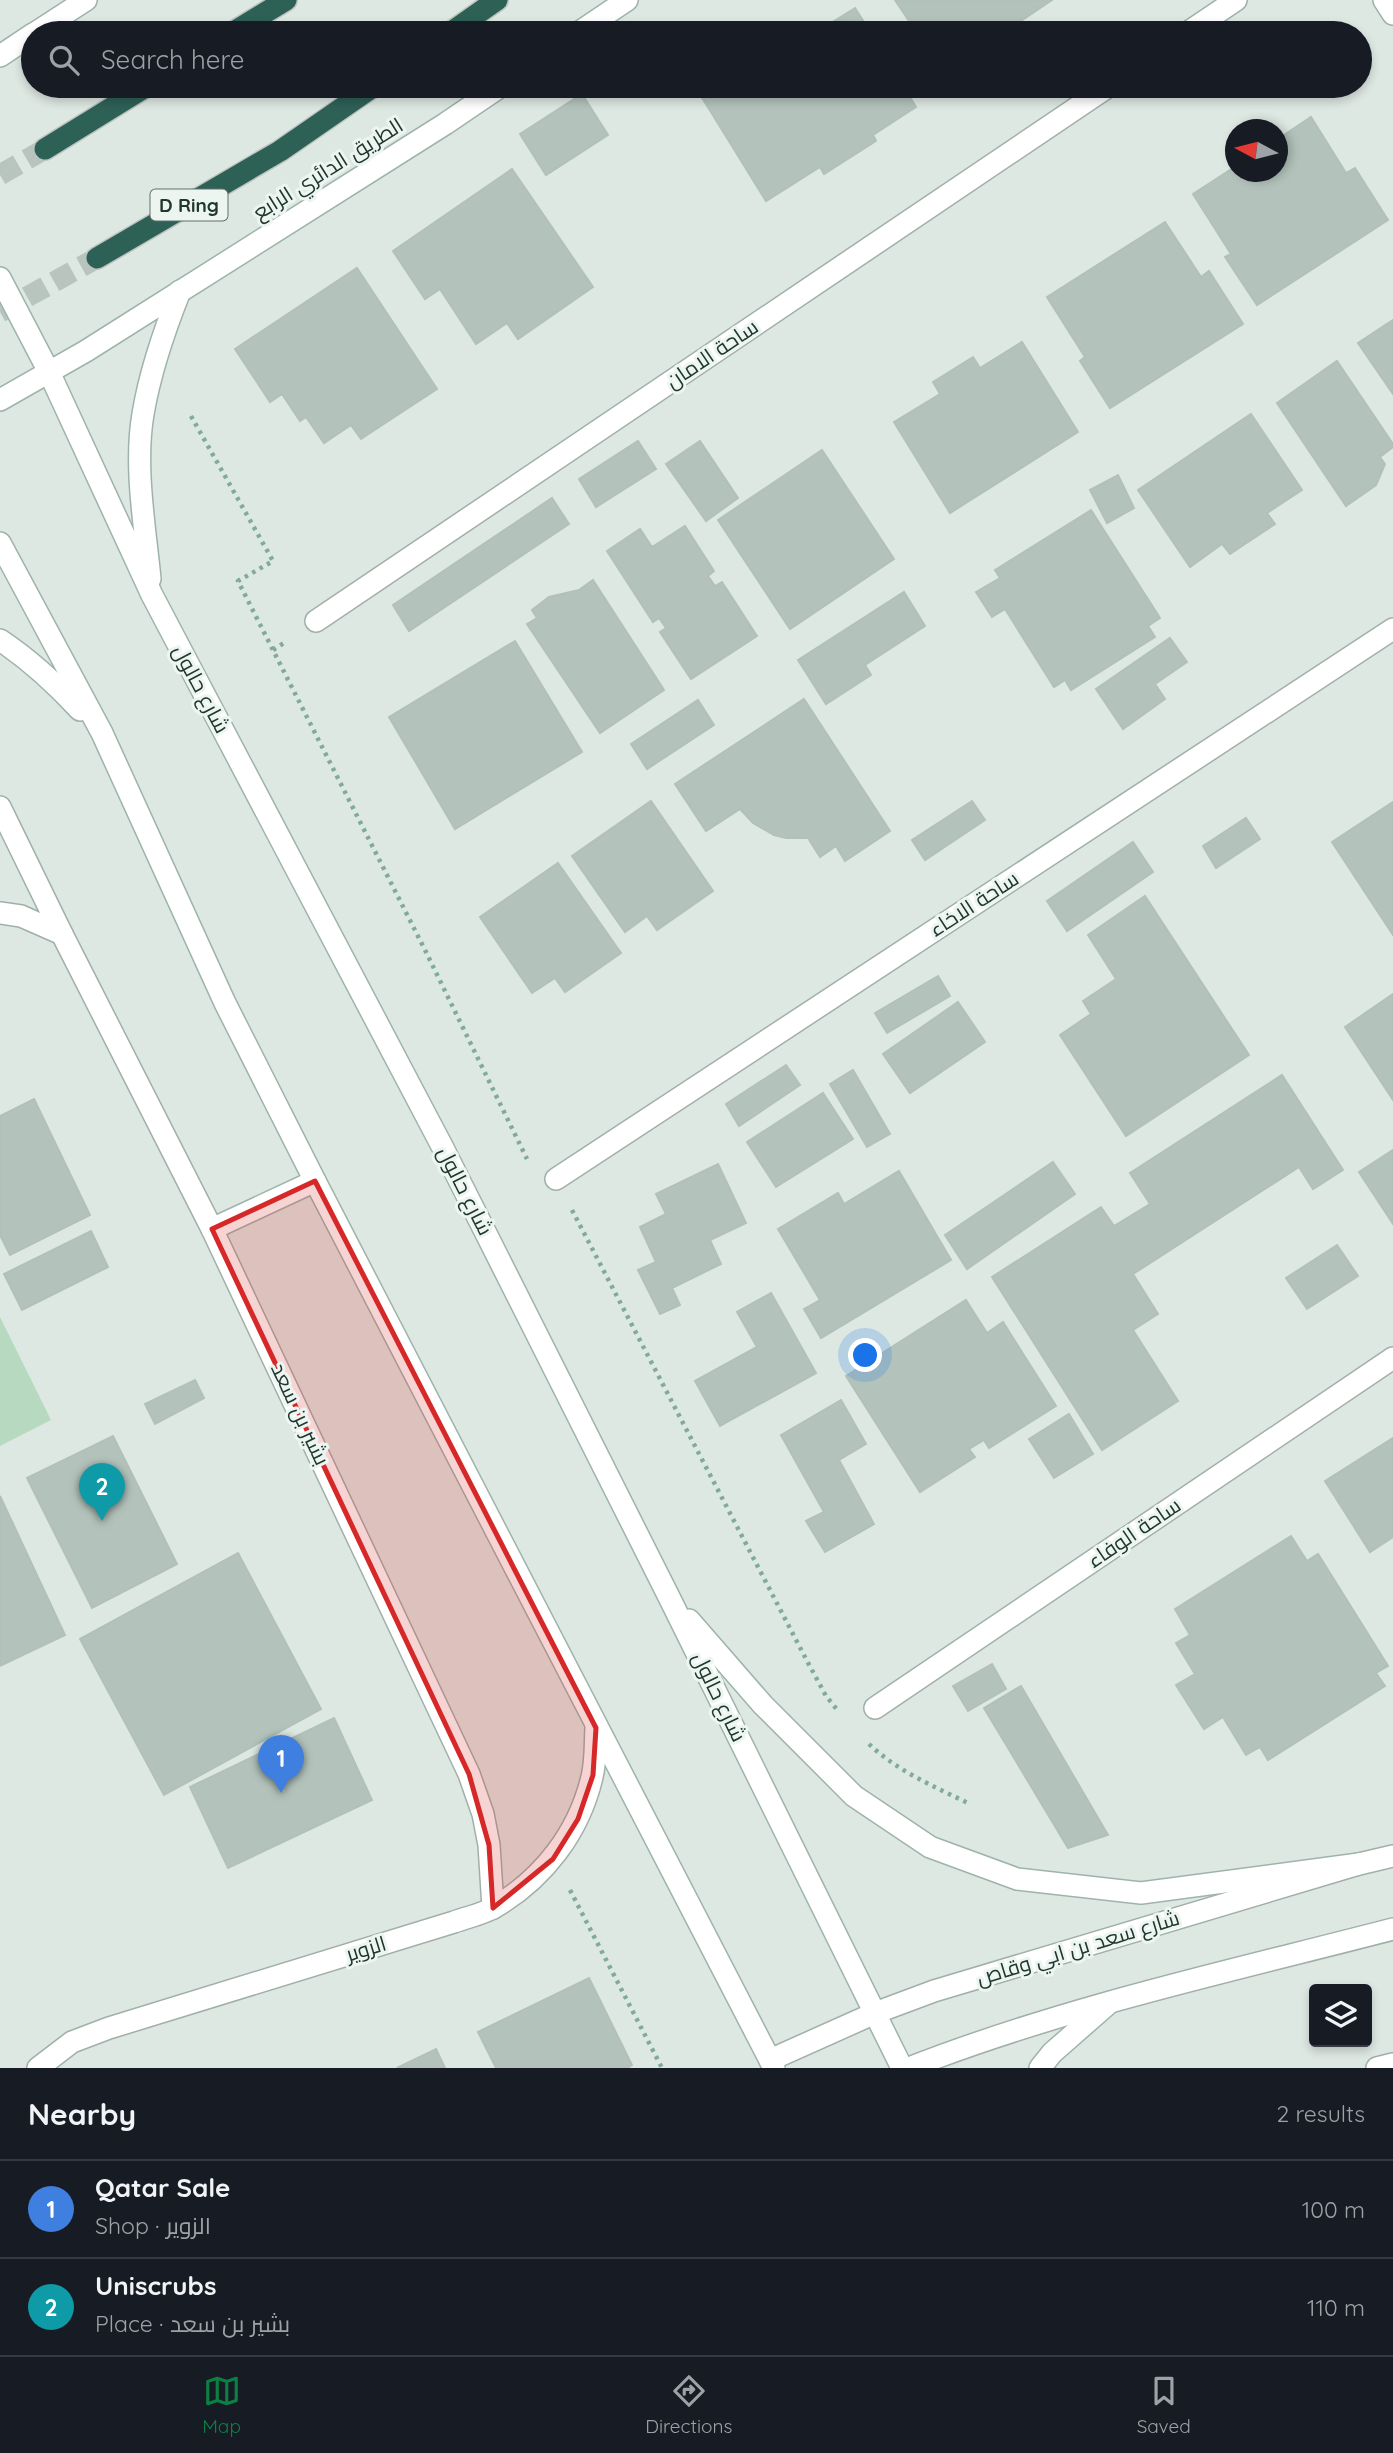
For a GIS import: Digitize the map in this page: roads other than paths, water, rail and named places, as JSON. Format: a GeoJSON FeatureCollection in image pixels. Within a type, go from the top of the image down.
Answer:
{"type":"FeatureCollection","features":[{"type":"Feature","properties":{"kind":"highway"},"geometry":{"type":"LineString","coordinates":[[252,21],[286,0]]}},
{"type":"Feature","properties":{"kind":"highway"},"geometry":{"type":"LineString","coordinates":[[467,21],[497,0]]}},
{"type":"Feature","properties":{"kind":"highway"},"geometry":{"type":"LineString","coordinates":[[45,149],[128,98]]}},
{"type":"Feature","properties":{"kind":"highway","name":"الطريق الدائري الرابع"},"geometry":{"type":"LineString","coordinates":[[97,258],[280,151],[357,98]]}},
{"type":"Feature","properties":{"kind":"main road"},"geometry":{"type":"LineString","coordinates":[[54,21],[86,0]]}},
{"type":"Feature","properties":{"kind":"main road"},"geometry":{"type":"LineString","coordinates":[[596,21],[627,0]]}},
{"type":"Feature","properties":{"kind":"main road"},"geometry":{"type":"LineString","coordinates":[[1205,21],[1236,0]]}},
{"type":"Feature","properties":{"kind":"main road"},"geometry":{"type":"LineString","coordinates":[[1384,0],[1393,14]]}},
{"type":"Feature","properties":{"kind":"main road"},"geometry":{"type":"LineString","coordinates":[[0,56],[21,42]]}},
{"type":"Feature","properties":{"kind":"main road","name":"الطريق الدائري الرابع"},"geometry":{"type":"LineString","coordinates":[[0,400],[180,291],[484,98]]}},
{"type":"Feature","properties":{"kind":"main road","name":"ساحة الامان"},"geometry":{"type":"LineString","coordinates":[[316,621],[1091,98]]}},
{"type":"Feature","properties":{"kind":"main road","name":"شارع حالول"},"geometry":{"type":"LineString","coordinates":[[0,278],[49,372],[152,595],[443,1148],[902,2068]]}},
{"type":"Feature","properties":{"kind":"main road"},"geometry":{"type":"LineString","coordinates":[[152,595],[141,477],[142,416],[163,331],[180,291]]}},
{"type":"Feature","properties":{"kind":"main road"},"geometry":{"type":"LineString","coordinates":[[0,543],[102,733],[225,1003],[315,1181],[772,2064]]}},
{"type":"Feature","properties":{"kind":"main road","name":"ساحة الاخاء"},"geometry":{"type":"LineString","coordinates":[[556,1180],[1393,629]]}},
{"type":"Feature","properties":{"kind":"main road"},"geometry":{"type":"LineString","coordinates":[[0,640],[17,651],[62,690],[102,733]]}},
{"type":"Feature","properties":{"kind":"main road","name":"بشير بن سعد"},"geometry":{"type":"LineString","coordinates":[[0,807],[212,1229],[469,1774],[484,1814],[489,1846],[492,1908]]}},
{"type":"Feature","properties":{"kind":"main road"},"geometry":{"type":"LineString","coordinates":[[0,913],[22,916],[62,934]]}},
{"type":"Feature","properties":{"kind":"main road"},"geometry":{"type":"LineString","coordinates":[[212,1229],[315,1181]]}},
{"type":"Feature","properties":{"kind":"main road","name":"ساحة الوفاء"},"geometry":{"type":"LineString","coordinates":[[875,1708],[1393,1358]]}},
{"type":"Feature","properties":{"kind":"main road"},"geometry":{"type":"LineString","coordinates":[[669,1597],[763,1705],[854,1796],[930,1847],[1017,1879],[1141,1893],[1359,1864]]}},
{"type":"Feature","properties":{"kind":"main road","name":"الزوير"},"geometry":{"type":"LineString","coordinates":[[38,2068],[72,2042],[109,2028],[492,1908],[525,1886],[553,1858],[578,1819],[593,1775],[596,1728]]}},
{"type":"Feature","properties":{"kind":"main road","name":"شارع سعد بن ابي وقاص"},"geometry":{"type":"LineString","coordinates":[[772,2064],[875,2013],[934,1991],[1393,1856]]}},
{"type":"Feature","properties":{"kind":"main road"},"geometry":{"type":"LineString","coordinates":[[909,2068],[958,2049],[1109,2003],[1393,1929]]}},
{"type":"Feature","properties":{"kind":"main road"},"geometry":{"type":"LineString","coordinates":[[1040,2068],[1052,2053],[1109,2003]]}},
{"type":"Feature","properties":{"kind":"main road"},"geometry":{"type":"LineString","coordinates":[[1377,2068],[1393,2064]]}},
{"type":"Feature","properties":{"kind":"tunnel"},"geometry":{"type":"LineString","coordinates":[[0,175],[45,149]]}},
{"type":"Feature","properties":{"kind":"tunnel"},"geometry":{"type":"LineString","coordinates":[[0,312],[97,258]]}},
{"type":"Feature","properties":{"kind":"place","name":"Uniscrubs"},"geometry":{"type":"Point","coordinates":[102,1521]}},
{"type":"Feature","properties":{"kind":"place","name":"Qatar Sale"},"geometry":{"type":"Point","coordinates":[281,1793]}}]}
